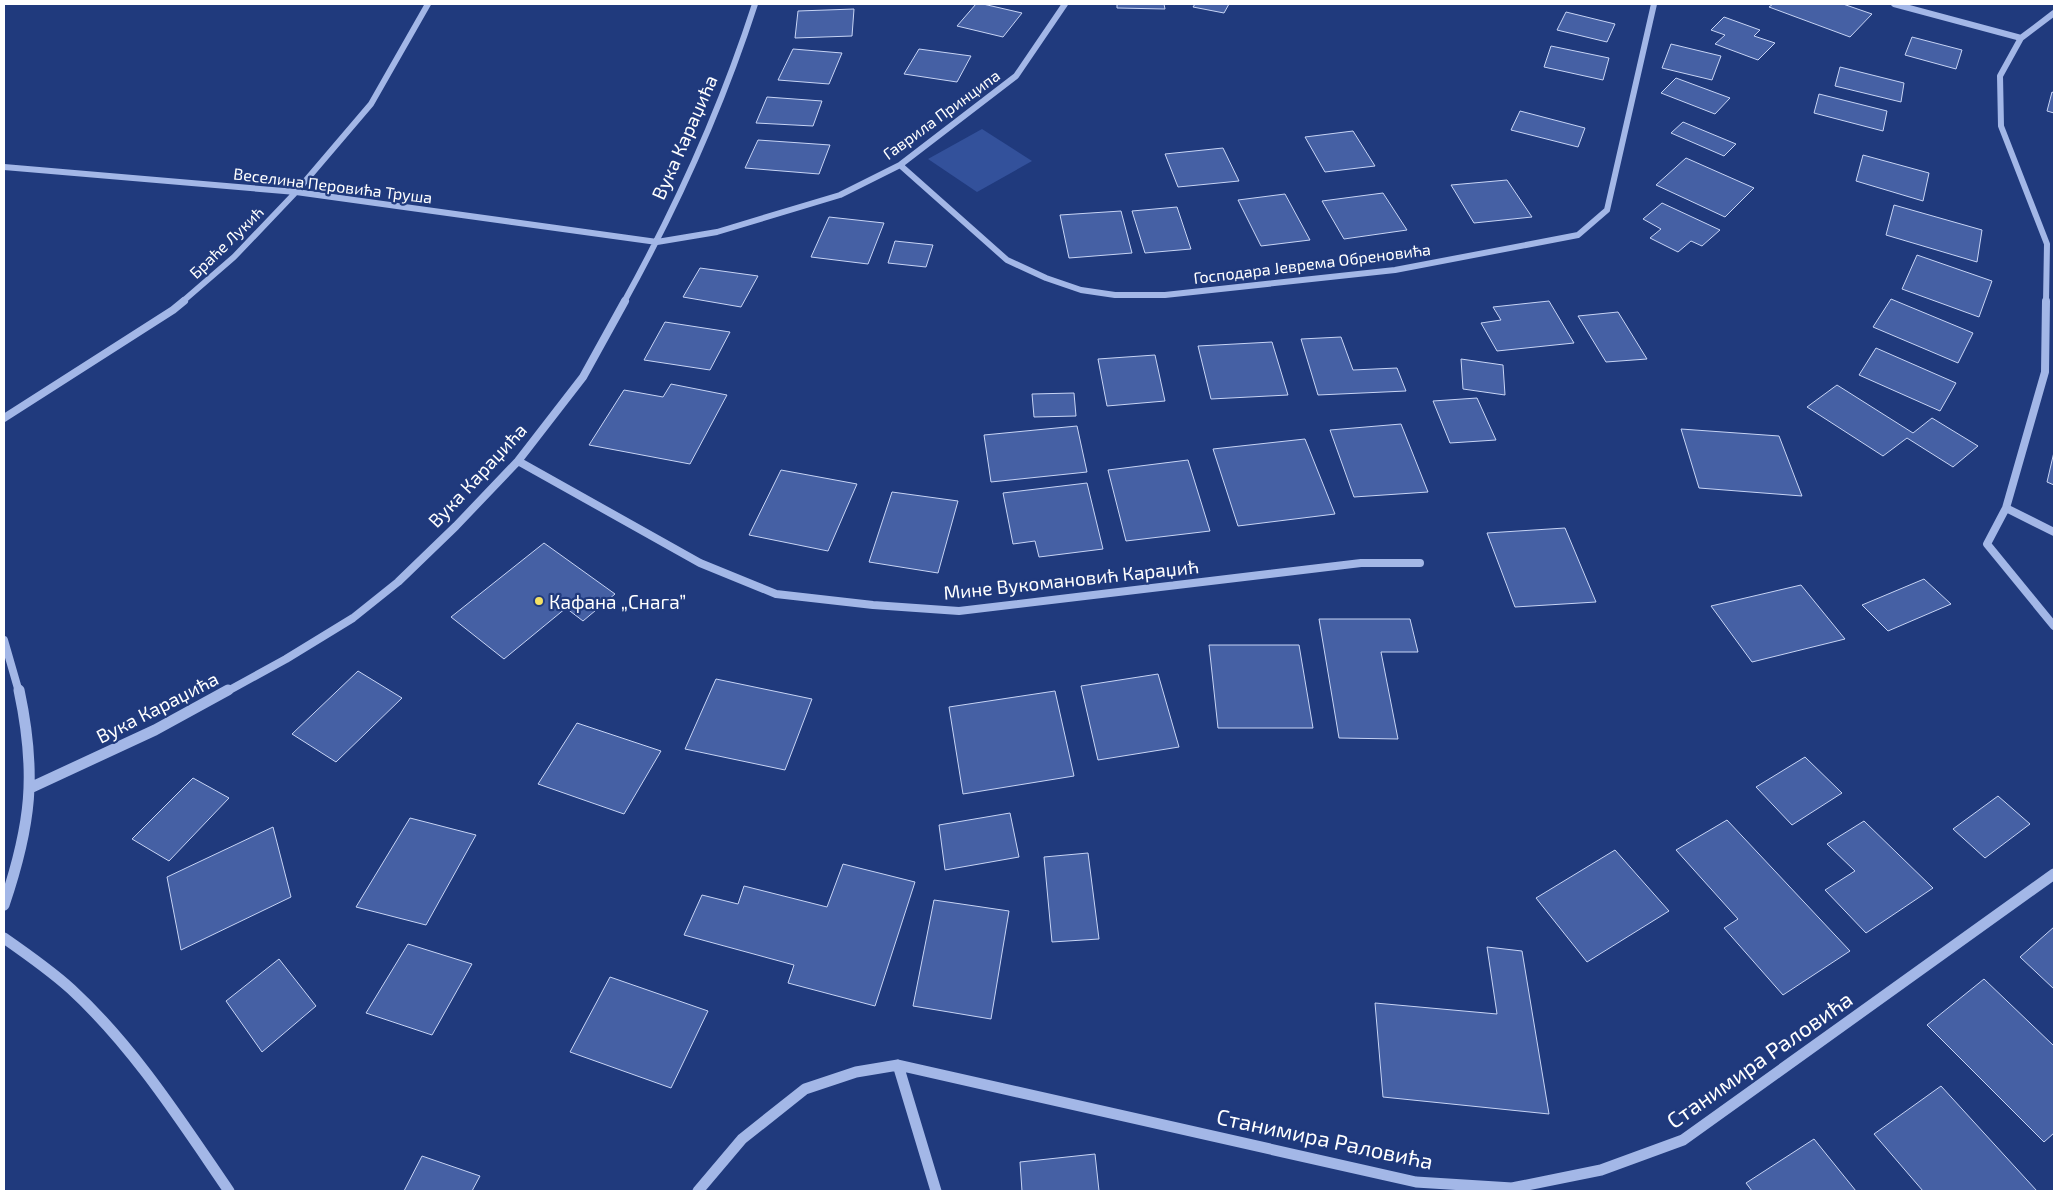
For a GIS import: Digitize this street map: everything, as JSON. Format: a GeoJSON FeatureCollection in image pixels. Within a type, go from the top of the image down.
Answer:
{"type":"FeatureCollection","features":[{"type":"Feature","properties":{"kind":"street","name":"Браће Лукић"},"geometry":{"type":"LineString","coordinates":[[4,418],[173,310],[234,257],[296,192],[371,104],[428,4]]}},
{"type":"Feature","properties":{"kind":"street","name":"Вука Караџића"},"geometry":{"type":"LineString","coordinates":[[30,788],[155,730],[286,659],[353,618],[398,582],[456,526],[518,461],[583,377],[657,242],[736,63],[755,4]]}},
{"type":"Feature","properties":{"kind":"street","name":"Гаврила Принципа"},"geometry":{"type":"LineString","coordinates":[[657,242],[717,232],[840,195],[900,164],[1016,76],[1065,4]]}},
{"type":"Feature","properties":{"kind":"street","name":"Господара Јеврема Обреновића"},"geometry":{"type":"LineString","coordinates":[[900,164],[1007,260],[1046,278],[1081,290],[1115,295],[1164,295],[1395,270],[1578,235],[1607,210],[1654,4]]}},
{"type":"Feature","properties":{"kind":"street"},"geometry":{"type":"LineString","coordinates":[[1894,4],[2021,38]]}},
{"type":"Feature","properties":{"kind":"street"},"geometry":{"type":"LineString","coordinates":[[2054,13],[2021,38],[2000,76],[2001,126],[2046,244],[2045,372],[2006,508],[1988,544],[2054,626]]}},
{"type":"Feature","properties":{"kind":"street","name":"Веселина Перовића Труша"},"geometry":{"type":"LineString","coordinates":[[4,167],[296,192],[657,242]]}},
{"type":"Feature","properties":{"kind":"street","name":"Мине Вукомановић Караџић"},"geometry":{"type":"LineString","coordinates":[[518,461],[700,563],[776,594],[872,605],[959,610],[1361,563],[1420,563]]}},
{"type":"Feature","properties":{"kind":"street"},"geometry":{"type":"LineString","coordinates":[[2006,508],[2054,532]]}},
{"type":"Feature","properties":{"kind":"street"},"geometry":{"type":"LineString","coordinates":[[4,640],[23,714],[29,758],[30,788],[23,841],[4,904]]}},
{"type":"Feature","properties":{"kind":"street","name":"Станимира Раловића"},"geometry":{"type":"LineString","coordinates":[[698,1191],[742,1139],[805,1089],[856,1072],[898,1065],[1416,1182],[1512,1188],[1602,1170],[1683,1140],[2054,874]]}},
{"type":"Feature","properties":{"kind":"street"},"geometry":{"type":"LineString","coordinates":[[4,938],[52,972],[96,1014],[136,1061],[229,1191]]}},
{"type":"Feature","properties":{"kind":"street"},"geometry":{"type":"LineString","coordinates":[[898,1065],[936,1191]]}},
{"type":"Feature","properties":{"kind":"shaded area"},"geometry":{"type":"Polygon","coordinates":[[[982,129],[1032,161],[977,192],[928,159],[982,129]]]}},
{"type":"Feature","properties":{"kind":"building"},"geometry":{"type":"Polygon","coordinates":[[[976,4],[1022,13],[1003,37],[957,26],[976,4]]]}},
{"type":"Feature","properties":{"kind":"building"},"geometry":{"type":"Polygon","coordinates":[[[1117,4],[1164,4],[1165,9],[1117,8],[1117,4]]]}},
{"type":"Feature","properties":{"kind":"building"},"geometry":{"type":"Polygon","coordinates":[[[1195,4],[1229,4],[1224,13],[1193,7],[1195,4]]]}},
{"type":"Feature","properties":{"kind":"building"},"geometry":{"type":"Polygon","coordinates":[[[1773,4],[1843,4],[1872,14],[1850,37],[1769,7],[1773,4]]]}},
{"type":"Feature","properties":{"kind":"building"},"geometry":{"type":"Polygon","coordinates":[[[854,9],[852,36],[795,38],[798,11],[854,9]]]}},
{"type":"Feature","properties":{"kind":"building"},"geometry":{"type":"Polygon","coordinates":[[[1566,12],[1615,24],[1607,42],[1557,30],[1566,12]]]}},
{"type":"Feature","properties":{"kind":"building"},"geometry":{"type":"Polygon","coordinates":[[[1724,17],[1760,30],[1754,36],[1775,43],[1758,60],[1715,44],[1725,35],[1711,30],[1724,17]]]}},
{"type":"Feature","properties":{"kind":"building"},"geometry":{"type":"Polygon","coordinates":[[[1912,37],[1962,50],[1956,69],[1905,55],[1912,37]]]}},
{"type":"Feature","properties":{"kind":"building"},"geometry":{"type":"Polygon","coordinates":[[[1671,44],[1721,56],[1712,80],[1662,68],[1671,44]]]}},
{"type":"Feature","properties":{"kind":"building"},"geometry":{"type":"Polygon","coordinates":[[[1551,46],[1609,58],[1603,80],[1544,67],[1551,46]]]}},
{"type":"Feature","properties":{"kind":"building"},"geometry":{"type":"Polygon","coordinates":[[[793,49],[842,53],[829,84],[778,80],[793,49]]]}},
{"type":"Feature","properties":{"kind":"building"},"geometry":{"type":"Polygon","coordinates":[[[919,49],[971,56],[957,82],[904,74],[919,49]]]}},
{"type":"Feature","properties":{"kind":"building"},"geometry":{"type":"Polygon","coordinates":[[[1840,67],[1904,83],[1901,102],[1835,86],[1840,67]]]}},
{"type":"Feature","properties":{"kind":"building"},"geometry":{"type":"Polygon","coordinates":[[[1676,78],[1730,98],[1715,114],[1661,93],[1676,78]]]}},
{"type":"Feature","properties":{"kind":"building"},"geometry":{"type":"Polygon","coordinates":[[[2052,92],[2054,93],[2054,113],[2047,111],[2052,92]]]}},
{"type":"Feature","properties":{"kind":"building"},"geometry":{"type":"Polygon","coordinates":[[[1819,94],[1887,111],[1883,131],[1814,113],[1819,94]]]}},
{"type":"Feature","properties":{"kind":"building"},"geometry":{"type":"Polygon","coordinates":[[[767,97],[822,101],[813,126],[756,123],[767,97]]]}},
{"type":"Feature","properties":{"kind":"building"},"geometry":{"type":"Polygon","coordinates":[[[1520,111],[1585,128],[1578,147],[1511,130],[1520,111]]]}},
{"type":"Feature","properties":{"kind":"building"},"geometry":{"type":"Polygon","coordinates":[[[1683,122],[1736,144],[1724,156],[1671,133],[1683,122]]]}},
{"type":"Feature","properties":{"kind":"building"},"geometry":{"type":"Polygon","coordinates":[[[1353,131],[1375,166],[1325,172],[1305,137],[1353,131]]]}},
{"type":"Feature","properties":{"kind":"building"},"geometry":{"type":"Polygon","coordinates":[[[758,140],[830,145],[819,174],[745,168],[758,140]]]}},
{"type":"Feature","properties":{"kind":"building"},"geometry":{"type":"Polygon","coordinates":[[[1223,148],[1239,181],[1178,187],[1165,154],[1223,148]]]}},
{"type":"Feature","properties":{"kind":"building"},"geometry":{"type":"Polygon","coordinates":[[[1863,155],[1929,173],[1923,201],[1856,181],[1863,155]]]}},
{"type":"Feature","properties":{"kind":"building"},"geometry":{"type":"Polygon","coordinates":[[[1686,158],[1754,188],[1725,217],[1656,185],[1686,158]]]}},
{"type":"Feature","properties":{"kind":"building"},"geometry":{"type":"Polygon","coordinates":[[[1507,180],[1532,217],[1474,223],[1451,185],[1507,180]]]}},
{"type":"Feature","properties":{"kind":"building"},"geometry":{"type":"Polygon","coordinates":[[[1383,193],[1407,230],[1344,239],[1322,201],[1383,193]]]}},
{"type":"Feature","properties":{"kind":"building"},"geometry":{"type":"Polygon","coordinates":[[[1285,194],[1310,240],[1261,246],[1238,200],[1285,194]]]}},
{"type":"Feature","properties":{"kind":"building"},"geometry":{"type":"Polygon","coordinates":[[[1662,203],[1720,230],[1702,246],[1691,241],[1678,252],[1650,238],[1661,229],[1643,219],[1662,203]]]}},
{"type":"Feature","properties":{"kind":"building"},"geometry":{"type":"Polygon","coordinates":[[[1894,205],[1982,230],[1977,262],[1886,235],[1894,205]]]}},
{"type":"Feature","properties":{"kind":"building"},"geometry":{"type":"Polygon","coordinates":[[[1177,207],[1191,249],[1145,253],[1132,211],[1177,207]]]}},
{"type":"Feature","properties":{"kind":"building"},"geometry":{"type":"Polygon","coordinates":[[[1121,211],[1132,253],[1069,258],[1060,215],[1121,211]]]}},
{"type":"Feature","properties":{"kind":"building"},"geometry":{"type":"Polygon","coordinates":[[[829,217],[884,223],[868,264],[811,257],[829,217]]]}},
{"type":"Feature","properties":{"kind":"building"},"geometry":{"type":"Polygon","coordinates":[[[895,241],[933,245],[926,267],[888,263],[895,241]]]}},
{"type":"Feature","properties":{"kind":"building"},"geometry":{"type":"Polygon","coordinates":[[[1917,255],[1992,281],[1979,317],[1902,289],[1917,255]]]}},
{"type":"Feature","properties":{"kind":"building"},"geometry":{"type":"Polygon","coordinates":[[[700,268],[758,276],[741,307],[683,297],[700,268]]]}},
{"type":"Feature","properties":{"kind":"building"},"geometry":{"type":"Polygon","coordinates":[[[1891,299],[1973,333],[1958,363],[1873,327],[1891,299]]]}},
{"type":"Feature","properties":{"kind":"building"},"geometry":{"type":"Polygon","coordinates":[[[1549,301],[1574,343],[1497,351],[1481,323],[1501,320],[1493,307],[1549,301]]]}},
{"type":"Feature","properties":{"kind":"building"},"geometry":{"type":"Polygon","coordinates":[[[1618,312],[1647,359],[1606,362],[1578,316],[1618,312]]]}},
{"type":"Feature","properties":{"kind":"building"},"geometry":{"type":"Polygon","coordinates":[[[665,322],[730,332],[710,370],[644,360],[665,322]]]}},
{"type":"Feature","properties":{"kind":"building"},"geometry":{"type":"Polygon","coordinates":[[[1341,337],[1353,370],[1397,368],[1406,391],[1318,395],[1301,339],[1341,337]]]}},
{"type":"Feature","properties":{"kind":"building"},"geometry":{"type":"Polygon","coordinates":[[[1272,342],[1288,395],[1211,399],[1198,346],[1272,342]]]}},
{"type":"Feature","properties":{"kind":"building"},"geometry":{"type":"Polygon","coordinates":[[[1876,348],[1956,383],[1940,411],[1859,375],[1876,348]]]}},
{"type":"Feature","properties":{"kind":"building"},"geometry":{"type":"Polygon","coordinates":[[[1155,355],[1165,401],[1107,406],[1098,359],[1155,355]]]}},
{"type":"Feature","properties":{"kind":"building"},"geometry":{"type":"Polygon","coordinates":[[[1461,359],[1503,365],[1505,395],[1463,389],[1461,359]]]}},
{"type":"Feature","properties":{"kind":"building"},"geometry":{"type":"Polygon","coordinates":[[[671,384],[727,395],[690,464],[589,445],[624,390],[663,397],[671,384]]]}},
{"type":"Feature","properties":{"kind":"building"},"geometry":{"type":"Polygon","coordinates":[[[1837,385],[1913,433],[1932,418],[1978,446],[1953,467],[1907,438],[1883,456],[1807,407],[1837,385]]]}},
{"type":"Feature","properties":{"kind":"building"},"geometry":{"type":"Polygon","coordinates":[[[1074,393],[1076,416],[1034,417],[1032,394],[1074,393]]]}},
{"type":"Feature","properties":{"kind":"building"},"geometry":{"type":"Polygon","coordinates":[[[1477,398],[1496,440],[1450,443],[1433,401],[1477,398]]]}},
{"type":"Feature","properties":{"kind":"building"},"geometry":{"type":"Polygon","coordinates":[[[1401,424],[1428,492],[1354,497],[1330,430],[1401,424]]]}},
{"type":"Feature","properties":{"kind":"building"},"geometry":{"type":"Polygon","coordinates":[[[1077,426],[1087,472],[991,482],[984,435],[1077,426]]]}},
{"type":"Feature","properties":{"kind":"building"},"geometry":{"type":"Polygon","coordinates":[[[1681,429],[1779,436],[1802,496],[1699,488],[1681,429]]]}},
{"type":"Feature","properties":{"kind":"building"},"geometry":{"type":"Polygon","coordinates":[[[1305,439],[1335,514],[1238,526],[1213,449],[1305,439]]]}},
{"type":"Feature","properties":{"kind":"building"},"geometry":{"type":"Polygon","coordinates":[[[2054,452],[2054,485],[2047,482],[2054,452]]]}},
{"type":"Feature","properties":{"kind":"building"},"geometry":{"type":"Polygon","coordinates":[[[1188,460],[1210,531],[1126,541],[1108,470],[1188,460]]]}},
{"type":"Feature","properties":{"kind":"building"},"geometry":{"type":"Polygon","coordinates":[[[781,470],[857,484],[828,551],[749,535],[781,470]]]}},
{"type":"Feature","properties":{"kind":"building"},"geometry":{"type":"Polygon","coordinates":[[[1087,483],[1103,549],[1039,557],[1035,541],[1013,544],[1003,493],[1087,483]]]}},
{"type":"Feature","properties":{"kind":"building"},"geometry":{"type":"Polygon","coordinates":[[[892,492],[958,501],[938,573],[869,562],[892,492]]]}},
{"type":"Feature","properties":{"kind":"building"},"geometry":{"type":"Polygon","coordinates":[[[1565,528],[1596,602],[1515,607],[1487,533],[1565,528]]]}},
{"type":"Feature","properties":{"kind":"building","name":"Кафана „Снага”"},"geometry":{"type":"Polygon","coordinates":[[[544,543],[615,594],[583,621],[566,608],[504,659],[451,617],[544,543]]]}},
{"type":"Feature","properties":{"kind":"building"},"geometry":{"type":"Polygon","coordinates":[[[1924,579],[1951,604],[1888,631],[1862,605],[1924,579]]]}},
{"type":"Feature","properties":{"kind":"building"},"geometry":{"type":"Polygon","coordinates":[[[1801,585],[1845,639],[1752,662],[1711,606],[1801,585]]]}},
{"type":"Feature","properties":{"kind":"building"},"geometry":{"type":"Polygon","coordinates":[[[1319,619],[1410,619],[1418,652],[1381,652],[1398,739],[1339,738],[1319,619]]]}},
{"type":"Feature","properties":{"kind":"building"},"geometry":{"type":"Polygon","coordinates":[[[1209,645],[1299,645],[1313,728],[1218,728],[1209,645]]]}},
{"type":"Feature","properties":{"kind":"building"},"geometry":{"type":"Polygon","coordinates":[[[358,671],[402,698],[336,762],[292,734],[358,671]]]}},
{"type":"Feature","properties":{"kind":"building"},"geometry":{"type":"Polygon","coordinates":[[[1158,674],[1179,747],[1098,760],[1081,686],[1158,674]]]}},
{"type":"Feature","properties":{"kind":"building"},"geometry":{"type":"Polygon","coordinates":[[[716,679],[812,699],[785,770],[685,749],[716,679]]]}},
{"type":"Feature","properties":{"kind":"building"},"geometry":{"type":"Polygon","coordinates":[[[1055,691],[1074,776],[963,794],[949,707],[1055,691]]]}},
{"type":"Feature","properties":{"kind":"building"},"geometry":{"type":"Polygon","coordinates":[[[577,723],[661,751],[624,814],[538,784],[577,723]]]}},
{"type":"Feature","properties":{"kind":"building"},"geometry":{"type":"Polygon","coordinates":[[[1805,757],[1842,793],[1792,825],[1756,787],[1805,757]]]}},
{"type":"Feature","properties":{"kind":"building"},"geometry":{"type":"Polygon","coordinates":[[[193,778],[229,798],[169,861],[132,839],[193,778]]]}},
{"type":"Feature","properties":{"kind":"building"},"geometry":{"type":"Polygon","coordinates":[[[1998,796],[2030,824],[1985,858],[1953,829],[1998,796]]]}},
{"type":"Feature","properties":{"kind":"building"},"geometry":{"type":"Polygon","coordinates":[[[1010,813],[1019,857],[945,870],[939,825],[1010,813]]]}},
{"type":"Feature","properties":{"kind":"building"},"geometry":{"type":"Polygon","coordinates":[[[410,818],[476,835],[426,925],[356,907],[410,818]]]}},
{"type":"Feature","properties":{"kind":"building"},"geometry":{"type":"Polygon","coordinates":[[[1727,820],[1850,951],[1783,995],[1724,928],[1738,919],[1676,850],[1727,820]]]}},
{"type":"Feature","properties":{"kind":"building"},"geometry":{"type":"Polygon","coordinates":[[[1864,821],[1933,888],[1866,933],[1825,890],[1855,871],[1827,844],[1864,821]]]}},
{"type":"Feature","properties":{"kind":"building"},"geometry":{"type":"Polygon","coordinates":[[[273,827],[291,897],[181,950],[167,877],[273,827]]]}},
{"type":"Feature","properties":{"kind":"building"},"geometry":{"type":"Polygon","coordinates":[[[1615,850],[1669,911],[1587,962],[1536,898],[1615,850]]]}},
{"type":"Feature","properties":{"kind":"building"},"geometry":{"type":"Polygon","coordinates":[[[1088,853],[1099,939],[1052,942],[1044,857],[1088,853]]]}},
{"type":"Feature","properties":{"kind":"building"},"geometry":{"type":"Polygon","coordinates":[[[843,864],[915,882],[875,1006],[788,983],[794,965],[684,935],[702,895],[738,904],[744,886],[827,907],[843,864]]]}},
{"type":"Feature","properties":{"kind":"building"},"geometry":{"type":"Polygon","coordinates":[[[934,900],[1009,911],[991,1019],[913,1006],[934,900]]]}},
{"type":"Feature","properties":{"kind":"building"},"geometry":{"type":"Polygon","coordinates":[[[2054,927],[2054,989],[2020,957],[2054,927]]]}},
{"type":"Feature","properties":{"kind":"building"},"geometry":{"type":"Polygon","coordinates":[[[408,944],[472,964],[432,1035],[366,1013],[408,944]]]}},
{"type":"Feature","properties":{"kind":"building"},"geometry":{"type":"Polygon","coordinates":[[[1487,947],[1522,951],[1549,1114],[1383,1097],[1375,1003],[1497,1014],[1487,947]]]}},
{"type":"Feature","properties":{"kind":"building"},"geometry":{"type":"Polygon","coordinates":[[[279,959],[316,1006],[262,1052],[226,1001],[279,959]]]}},
{"type":"Feature","properties":{"kind":"building"},"geometry":{"type":"Polygon","coordinates":[[[610,977],[708,1011],[671,1088],[570,1052],[610,977]]]}},
{"type":"Feature","properties":{"kind":"building"},"geometry":{"type":"Polygon","coordinates":[[[1984,979],[2054,1046],[2054,1133],[2044,1142],[1927,1025],[1984,979]]]}},
{"type":"Feature","properties":{"kind":"building"},"geometry":{"type":"Polygon","coordinates":[[[1941,1086],[2037,1191],[1923,1191],[1874,1134],[1941,1086]]]}},
{"type":"Feature","properties":{"kind":"building"},"geometry":{"type":"Polygon","coordinates":[[[1814,1139],[1856,1191],[1752,1191],[1746,1183],[1814,1139]]]}},
{"type":"Feature","properties":{"kind":"building"},"geometry":{"type":"Polygon","coordinates":[[[1095,1154],[1099,1191],[1022,1191],[1020,1162],[1095,1154]]]}},
{"type":"Feature","properties":{"kind":"building"},"geometry":{"type":"Polygon","coordinates":[[[422,1156],[480,1176],[472,1191],[404,1191],[422,1156]]]}},
{"type":"Feature","properties":{"kind":"place","name":"Кафана „Снага”"},"geometry":{"type":"Point","coordinates":[539,601]}}]}
